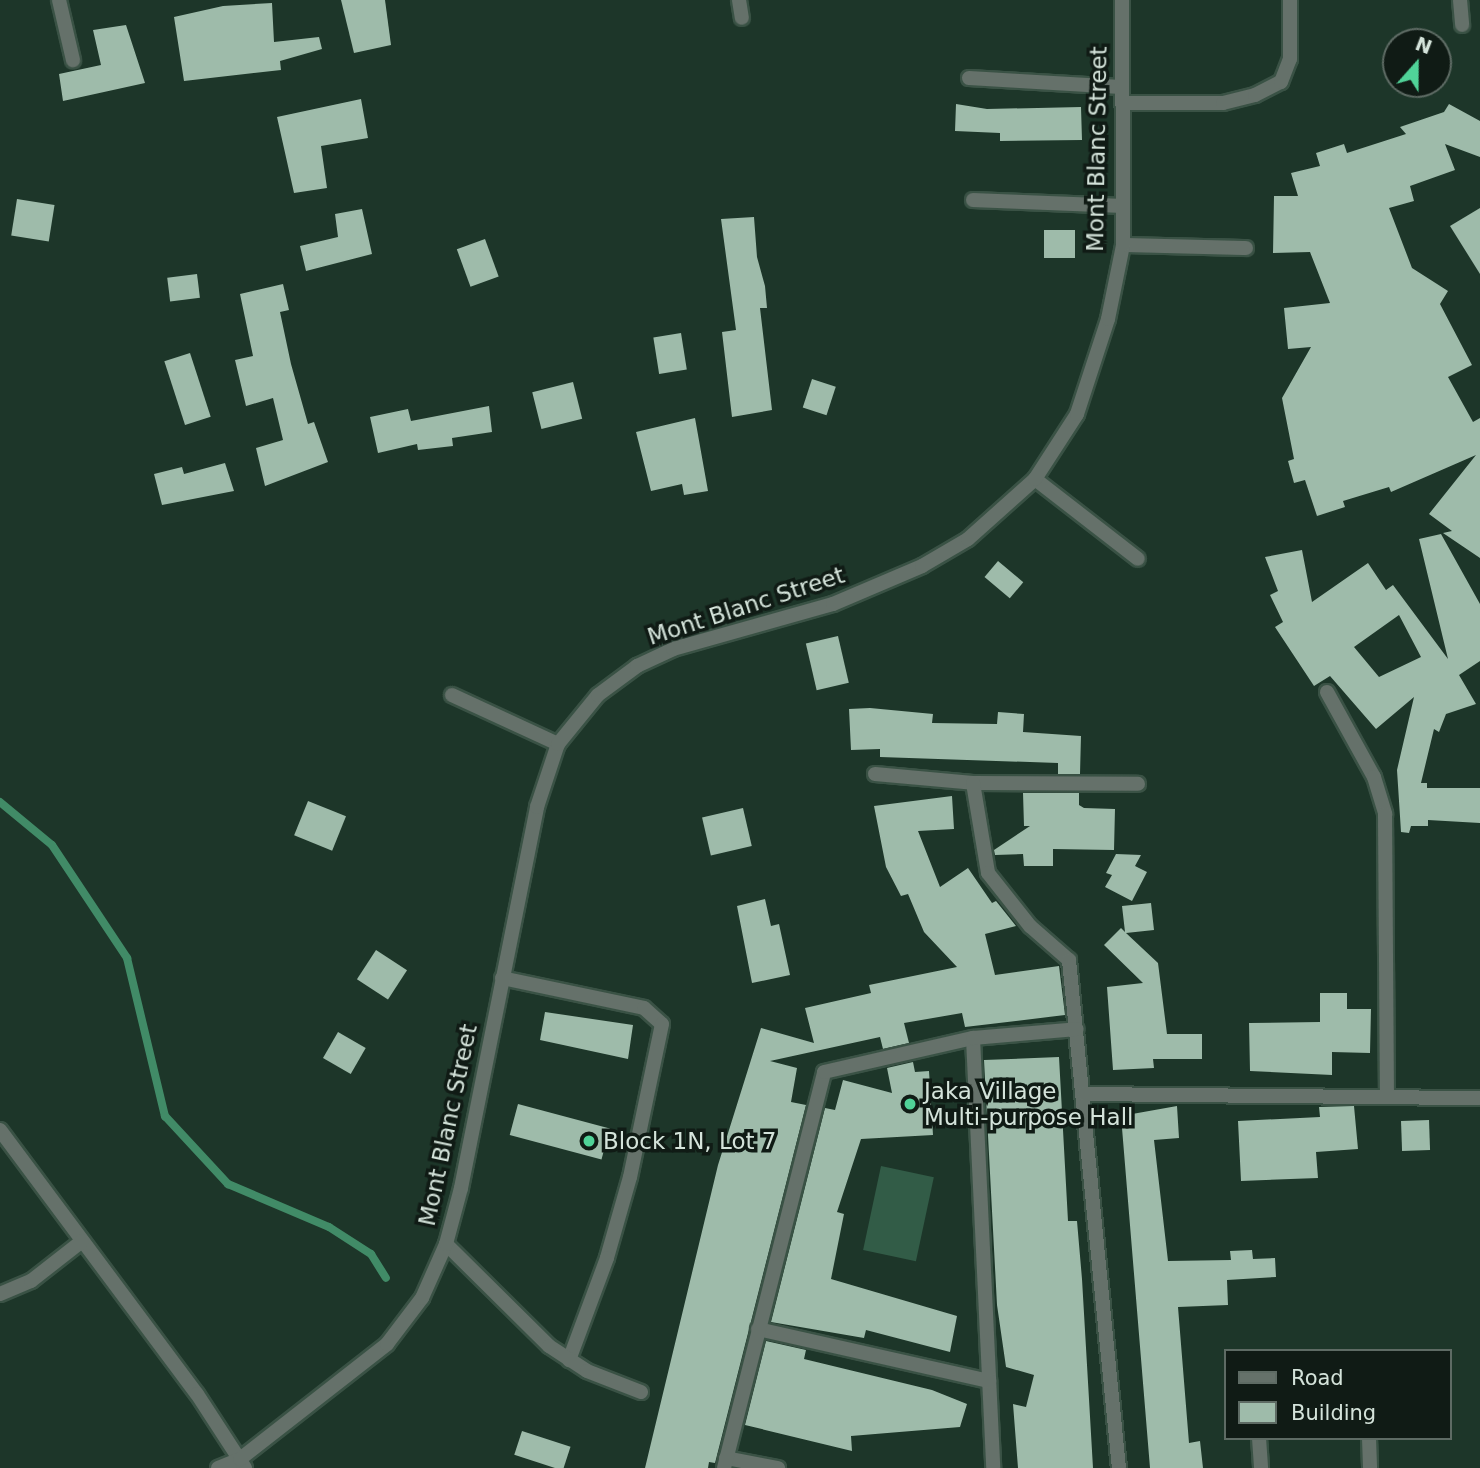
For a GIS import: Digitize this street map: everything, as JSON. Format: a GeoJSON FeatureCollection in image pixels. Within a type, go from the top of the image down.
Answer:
{"type":"FeatureCollection","features":[{"type":"Feature","properties":{"kind":"street"},"geometry":{"type":"LineString","coordinates":[[59,0],[73,60]]}},
{"type":"Feature","properties":{"kind":"street"},"geometry":{"type":"LineString","coordinates":[[739,0],[742,18]]}},
{"type":"Feature","properties":{"kind":"street","name":"Mont Blanc Street"},"geometry":{"type":"LineString","coordinates":[[218,1468],[242,1463],[387,1344],[422,1298],[446,1244],[537,807],[558,744],[598,695],[636,666],[673,649],[885,585],[968,539],[1035,479],[1077,414],[1108,320],[1123,246],[1122,0]]}},
{"type":"Feature","properties":{"kind":"street"},"geometry":{"type":"LineString","coordinates":[[1122,103],[1223,103],[1255,95],[1281,82],[1290,59],[1290,0]]}},
{"type":"Feature","properties":{"kind":"street"},"geometry":{"type":"LineString","coordinates":[[1460,0],[1462,25]]}},
{"type":"Feature","properties":{"kind":"street"},"geometry":{"type":"LineString","coordinates":[[969,78],[1121,88]]}},
{"type":"Feature","properties":{"kind":"street"},"geometry":{"type":"LineString","coordinates":[[973,200],[1123,206]]}},
{"type":"Feature","properties":{"kind":"street"},"geometry":{"type":"LineString","coordinates":[[1123,246],[1246,248]]}},
{"type":"Feature","properties":{"kind":"street"},"geometry":{"type":"LineString","coordinates":[[1035,479],[1138,559]]}},
{"type":"Feature","properties":{"kind":"street"},"geometry":{"type":"LineString","coordinates":[[1327,692],[1374,777],[1385,814],[1387,1097]]}},
{"type":"Feature","properties":{"kind":"street"},"geometry":{"type":"LineString","coordinates":[[452,695],[558,744]]}},
{"type":"Feature","properties":{"kind":"street"},"geometry":{"type":"LineString","coordinates":[[875,774],[973,783],[1138,785]]}},
{"type":"Feature","properties":{"kind":"street"},"geometry":{"type":"LineString","coordinates":[[973,783],[988,873],[1030,926],[1069,960],[1119,1468]]}},
{"type":"Feature","properties":{"kind":"street"},"geometry":{"type":"LineString","coordinates":[[502,978],[645,1008],[662,1024],[630,1177],[607,1258],[569,1360]]}},
{"type":"Feature","properties":{"kind":"street"},"geometry":{"type":"LineString","coordinates":[[778,1468],[725,1463],[824,1072],[973,1038],[1077,1028]]}},
{"type":"Feature","properties":{"kind":"street"},"geometry":{"type":"LineString","coordinates":[[973,1038],[993,1468]]}},
{"type":"Feature","properties":{"kind":"street"},"geometry":{"type":"LineString","coordinates":[[1084,1094],[1480,1098]]}},
{"type":"Feature","properties":{"kind":"street"},"geometry":{"type":"LineString","coordinates":[[0,1130],[242,1463]]}},
{"type":"Feature","properties":{"kind":"street"},"geometry":{"type":"LineString","coordinates":[[0,1294],[31,1280],[82,1241]]}},
{"type":"Feature","properties":{"kind":"street"},"geometry":{"type":"LineString","coordinates":[[446,1244],[532,1331],[569,1360],[641,1392]]}},
{"type":"Feature","properties":{"kind":"street"},"geometry":{"type":"LineString","coordinates":[[758,1329],[989,1381]]}},
{"type":"Feature","properties":{"kind":"street"},"geometry":{"type":"LineString","coordinates":[[1259,1440],[1261,1468]]}},
{"type":"Feature","properties":{"kind":"street"},"geometry":{"type":"LineString","coordinates":[[1369,1440],[1370,1468]]}},
{"type":"Feature","properties":{"kind":"green space"},"geometry":{"type":"Polygon","coordinates":[[[881,1166],[934,1177],[916,1261],[863,1250],[881,1166]]]}},
{"type":"Feature","properties":{"kind":"building"},"geometry":{"type":"Polygon","coordinates":[[[341,0],[385,0],[391,45],[354,53],[341,0]]]}},
{"type":"Feature","properties":{"kind":"building"},"geometry":{"type":"Polygon","coordinates":[[[272,3],[274,42],[319,37],[322,49],[280,61],[281,70],[184,81],[174,17],[223,6],[272,3]]]}},
{"type":"Feature","properties":{"kind":"building"},"geometry":{"type":"Polygon","coordinates":[[[126,25],[145,83],[63,101],[59,74],[101,65],[93,30],[126,25]]]}},
{"type":"Feature","properties":{"kind":"building"},"geometry":{"type":"Polygon","coordinates":[[[361,99],[368,138],[321,146],[327,188],[294,193],[277,117],[361,99]]]}},
{"type":"Feature","properties":{"kind":"building"},"geometry":{"type":"Polygon","coordinates":[[[956,104],[987,109],[1081,107],[1082,140],[1000,141],[1000,133],[955,131],[956,104]]]}},
{"type":"Feature","properties":{"kind":"building"},"geometry":{"type":"Polygon","coordinates":[[[1449,104],[1480,121],[1480,157],[1445,144],[1455,170],[1410,186],[1414,201],[1389,208],[1412,268],[1448,291],[1440,304],[1472,365],[1448,377],[1473,422],[1480,418],[1480,558],[1443,533],[1452,531],[1429,514],[1476,455],[1391,492],[1389,487],[1343,501],[1345,507],[1317,516],[1305,480],[1294,483],[1288,461],[1294,459],[1282,398],[1311,347],[1288,349],[1284,308],[1330,303],[1310,252],[1273,253],[1274,196],[1298,196],[1291,173],[1320,166],[1316,153],[1344,144],[1347,153],[1406,134],[1400,127],[1444,112],[1449,104]]]}},
{"type":"Feature","properties":{"kind":"building"},"geometry":{"type":"Polygon","coordinates":[[[17,199],[55,205],[49,241],[11,236],[17,199]]]}},
{"type":"Feature","properties":{"kind":"building"},"geometry":{"type":"Polygon","coordinates":[[[1480,208],[1480,274],[1450,226],[1480,208]]]}},
{"type":"Feature","properties":{"kind":"building"},"geometry":{"type":"Polygon","coordinates":[[[362,209],[372,254],[306,271],[300,246],[338,237],[335,214],[362,209]]]}},
{"type":"Feature","properties":{"kind":"building"},"geometry":{"type":"Polygon","coordinates":[[[754,217],[757,257],[765,286],[767,308],[760,308],[772,410],[732,417],[722,332],[736,330],[721,219],[754,217]]]}},
{"type":"Feature","properties":{"kind":"building"},"geometry":{"type":"Polygon","coordinates":[[[1044,230],[1075,230],[1075,258],[1044,258],[1044,230]]]}},
{"type":"Feature","properties":{"kind":"building"},"geometry":{"type":"Polygon","coordinates":[[[485,239],[499,277],[470,287],[457,249],[485,239]]]}},
{"type":"Feature","properties":{"kind":"building"},"geometry":{"type":"Polygon","coordinates":[[[197,274],[200,298],[170,301],[167,278],[197,274]]]}},
{"type":"Feature","properties":{"kind":"building"},"geometry":{"type":"Polygon","coordinates":[[[283,284],[289,310],[280,312],[291,364],[308,424],[314,422],[328,462],[265,486],[256,448],[283,440],[273,398],[246,406],[235,360],[253,356],[240,294],[283,284]]]}},
{"type":"Feature","properties":{"kind":"building"},"geometry":{"type":"Polygon","coordinates":[[[681,333],[687,370],[659,374],[653,337],[681,333]]]}},
{"type":"Feature","properties":{"kind":"building"},"geometry":{"type":"Polygon","coordinates":[[[190,353],[211,417],[185,425],[164,361],[190,353]]]}},
{"type":"Feature","properties":{"kind":"building"},"geometry":{"type":"Polygon","coordinates":[[[812,379],[836,387],[827,415],[803,408],[812,379]]]}},
{"type":"Feature","properties":{"kind":"building"},"geometry":{"type":"Polygon","coordinates":[[[573,382],[582,419],[541,429],[532,392],[573,382]]]}},
{"type":"Feature","properties":{"kind":"building"},"geometry":{"type":"Polygon","coordinates":[[[489,406],[492,432],[452,438],[453,446],[418,450],[417,444],[378,453],[370,417],[408,409],[411,421],[489,406]]]}},
{"type":"Feature","properties":{"kind":"building"},"geometry":{"type":"Polygon","coordinates":[[[695,418],[708,491],[684,495],[682,484],[651,491],[636,432],[695,418]]]}},
{"type":"Feature","properties":{"kind":"building"},"geometry":{"type":"Polygon","coordinates":[[[225,463],[234,491],[162,505],[154,474],[182,467],[184,474],[225,463]]]}},
{"type":"Feature","properties":{"kind":"building"},"geometry":{"type":"Polygon","coordinates":[[[1441,534],[1480,604],[1480,661],[1459,675],[1476,704],[1446,714],[1439,732],[1434,729],[1421,783],[1427,783],[1427,788],[1480,788],[1480,823],[1428,820],[1428,826],[1411,826],[1409,833],[1401,832],[1397,770],[1414,697],[1376,729],[1330,676],[1314,686],[1275,627],[1283,622],[1270,595],[1278,591],[1265,557],[1302,550],[1312,602],[1368,563],[1386,590],[1393,585],[1448,659],[1419,539],[1441,534]],[[1399,615],[1354,647],[1379,677],[1421,657],[1399,615]]]}},
{"type":"Feature","properties":{"kind":"building"},"geometry":{"type":"Polygon","coordinates":[[[998,561],[1023,582],[1010,598],[985,577],[998,561]]]}},
{"type":"Feature","properties":{"kind":"building"},"geometry":{"type":"Polygon","coordinates":[[[838,636],[849,683],[817,690],[806,643],[838,636]]]}},
{"type":"Feature","properties":{"kind":"building"},"geometry":{"type":"Polygon","coordinates":[[[870,708],[933,714],[932,723],[997,724],[998,712],[1024,714],[1023,732],[1081,736],[1080,774],[1058,774],[1058,763],[880,757],[880,749],[851,750],[849,709],[870,708]]]}},
{"type":"Feature","properties":{"kind":"building"},"geometry":{"type":"Polygon","coordinates":[[[1023,793],[1079,793],[1079,805],[1084,808],[1115,809],[1114,850],[1053,849],[1053,866],[1024,866],[1023,854],[995,855],[994,850],[1030,826],[1024,826],[1023,793]]]}},
{"type":"Feature","properties":{"kind":"building"},"geometry":{"type":"Polygon","coordinates":[[[952,796],[954,829],[918,831],[940,887],[968,868],[992,903],[996,901],[1016,926],[985,934],[995,975],[1059,966],[1065,1015],[965,1027],[962,1013],[904,1023],[909,1043],[883,1049],[880,1037],[770,1061],[797,1068],[791,1102],[806,1105],[715,1463],[709,1462],[708,1468],[645,1468],[718,1165],[761,1028],[814,1043],[805,1008],[871,993],[869,985],[957,967],[924,932],[908,894],[901,896],[886,867],[874,806],[952,796]]]}},
{"type":"Feature","properties":{"kind":"building"},"geometry":{"type":"Polygon","coordinates":[[[308,801],[346,816],[332,851],[294,835],[308,801]]]}},
{"type":"Feature","properties":{"kind":"building"},"geometry":{"type":"Polygon","coordinates":[[[743,808],[752,846],[711,855],[702,817],[743,808]]]}},
{"type":"Feature","properties":{"kind":"building"},"geometry":{"type":"Polygon","coordinates":[[[1116,854],[1141,855],[1135,866],[1147,872],[1132,901],[1105,887],[1112,875],[1106,873],[1116,854]]]}},
{"type":"Feature","properties":{"kind":"building"},"geometry":{"type":"Polygon","coordinates":[[[765,899],[771,926],[779,924],[790,975],[752,983],[737,906],[765,899]]]}},
{"type":"Feature","properties":{"kind":"building"},"geometry":{"type":"Polygon","coordinates":[[[1151,903],[1154,930],[1126,933],[1158,963],[1167,1034],[1202,1034],[1202,1059],[1153,1059],[1154,1068],[1113,1070],[1107,987],[1143,983],[1104,945],[1121,928],[1125,932],[1122,906],[1151,903]]]}},
{"type":"Feature","properties":{"kind":"building"},"geometry":{"type":"Polygon","coordinates":[[[376,950],[407,970],[388,1000],[357,979],[376,950]]]}},
{"type":"Feature","properties":{"kind":"building"},"geometry":{"type":"Polygon","coordinates":[[[1320,993],[1347,993],[1347,1009],[1371,1009],[1370,1053],[1332,1052],[1332,1075],[1250,1071],[1249,1023],[1320,1022],[1320,993]]]}},
{"type":"Feature","properties":{"kind":"building"},"geometry":{"type":"Polygon","coordinates":[[[545,1012],[633,1025],[628,1059],[540,1040],[545,1012]]]}},
{"type":"Feature","properties":{"kind":"building"},"geometry":{"type":"Polygon","coordinates":[[[338,1032],[366,1048],[351,1074],[323,1058],[338,1032]]]}},
{"type":"Feature","properties":{"kind":"building"},"geometry":{"type":"Polygon","coordinates":[[[1059,1057],[1068,1221],[1077,1221],[1082,1279],[1093,1468],[1018,1468],[1013,1404],[1026,1407],[1034,1375],[1006,1367],[997,1305],[984,1060],[1059,1057]]]}},
{"type":"Feature","properties":{"kind":"building"},"geometry":{"type":"Polygon","coordinates":[[[913,1062],[915,1072],[929,1071],[933,1135],[861,1139],[837,1212],[844,1214],[831,1279],[957,1316],[950,1352],[866,1330],[864,1338],[771,1322],[825,1108],[835,1110],[843,1080],[892,1093],[887,1068],[913,1062]]]}},
{"type":"Feature","properties":{"kind":"building"},"geometry":{"type":"Polygon","coordinates":[[[518,1104],[610,1129],[601,1159],[510,1135],[518,1104]]]}},
{"type":"Feature","properties":{"kind":"building"},"geometry":{"type":"Polygon","coordinates":[[[1177,1106],[1179,1138],[1154,1140],[1168,1261],[1231,1260],[1230,1251],[1252,1250],[1253,1259],[1275,1258],[1276,1277],[1227,1280],[1228,1305],[1178,1307],[1189,1443],[1200,1441],[1203,1468],[1150,1468],[1121,1116],[1177,1106]]]}},
{"type":"Feature","properties":{"kind":"building"},"geometry":{"type":"Polygon","coordinates":[[[1354,1106],[1358,1149],[1316,1152],[1318,1178],[1241,1181],[1238,1121],[1320,1117],[1319,1107],[1354,1106]]]}},
{"type":"Feature","properties":{"kind":"building"},"geometry":{"type":"Polygon","coordinates":[[[1429,1120],[1430,1150],[1402,1151],[1401,1121],[1429,1120]]]}},
{"type":"Feature","properties":{"kind":"building"},"geometry":{"type":"Polygon","coordinates":[[[766,1341],[806,1350],[804,1359],[932,1390],[967,1404],[960,1427],[851,1436],[852,1451],[745,1425],[766,1341]]]}},
{"type":"Feature","properties":{"kind":"building"},"geometry":{"type":"Polygon","coordinates":[[[522,1431],[571,1447],[564,1468],[555,1468],[514,1455],[522,1431]]]}},
{"type":"Feature","properties":{"kind":"waterway"},"geometry":{"type":"LineString","coordinates":[[0,802],[52,845],[127,958],[165,1116],[228,1184],[329,1227],[371,1254],[386,1278]]}},
{"type":"Feature","properties":{"kind":"place","name":"Jaka Village Multi-purpose Hall"},"geometry":{"type":"Point","coordinates":[910,1104]}},
{"type":"Feature","properties":{"kind":"place","name":"Block 1N, Lot 7"},"geometry":{"type":"Point","coordinates":[589,1141]}}]}
